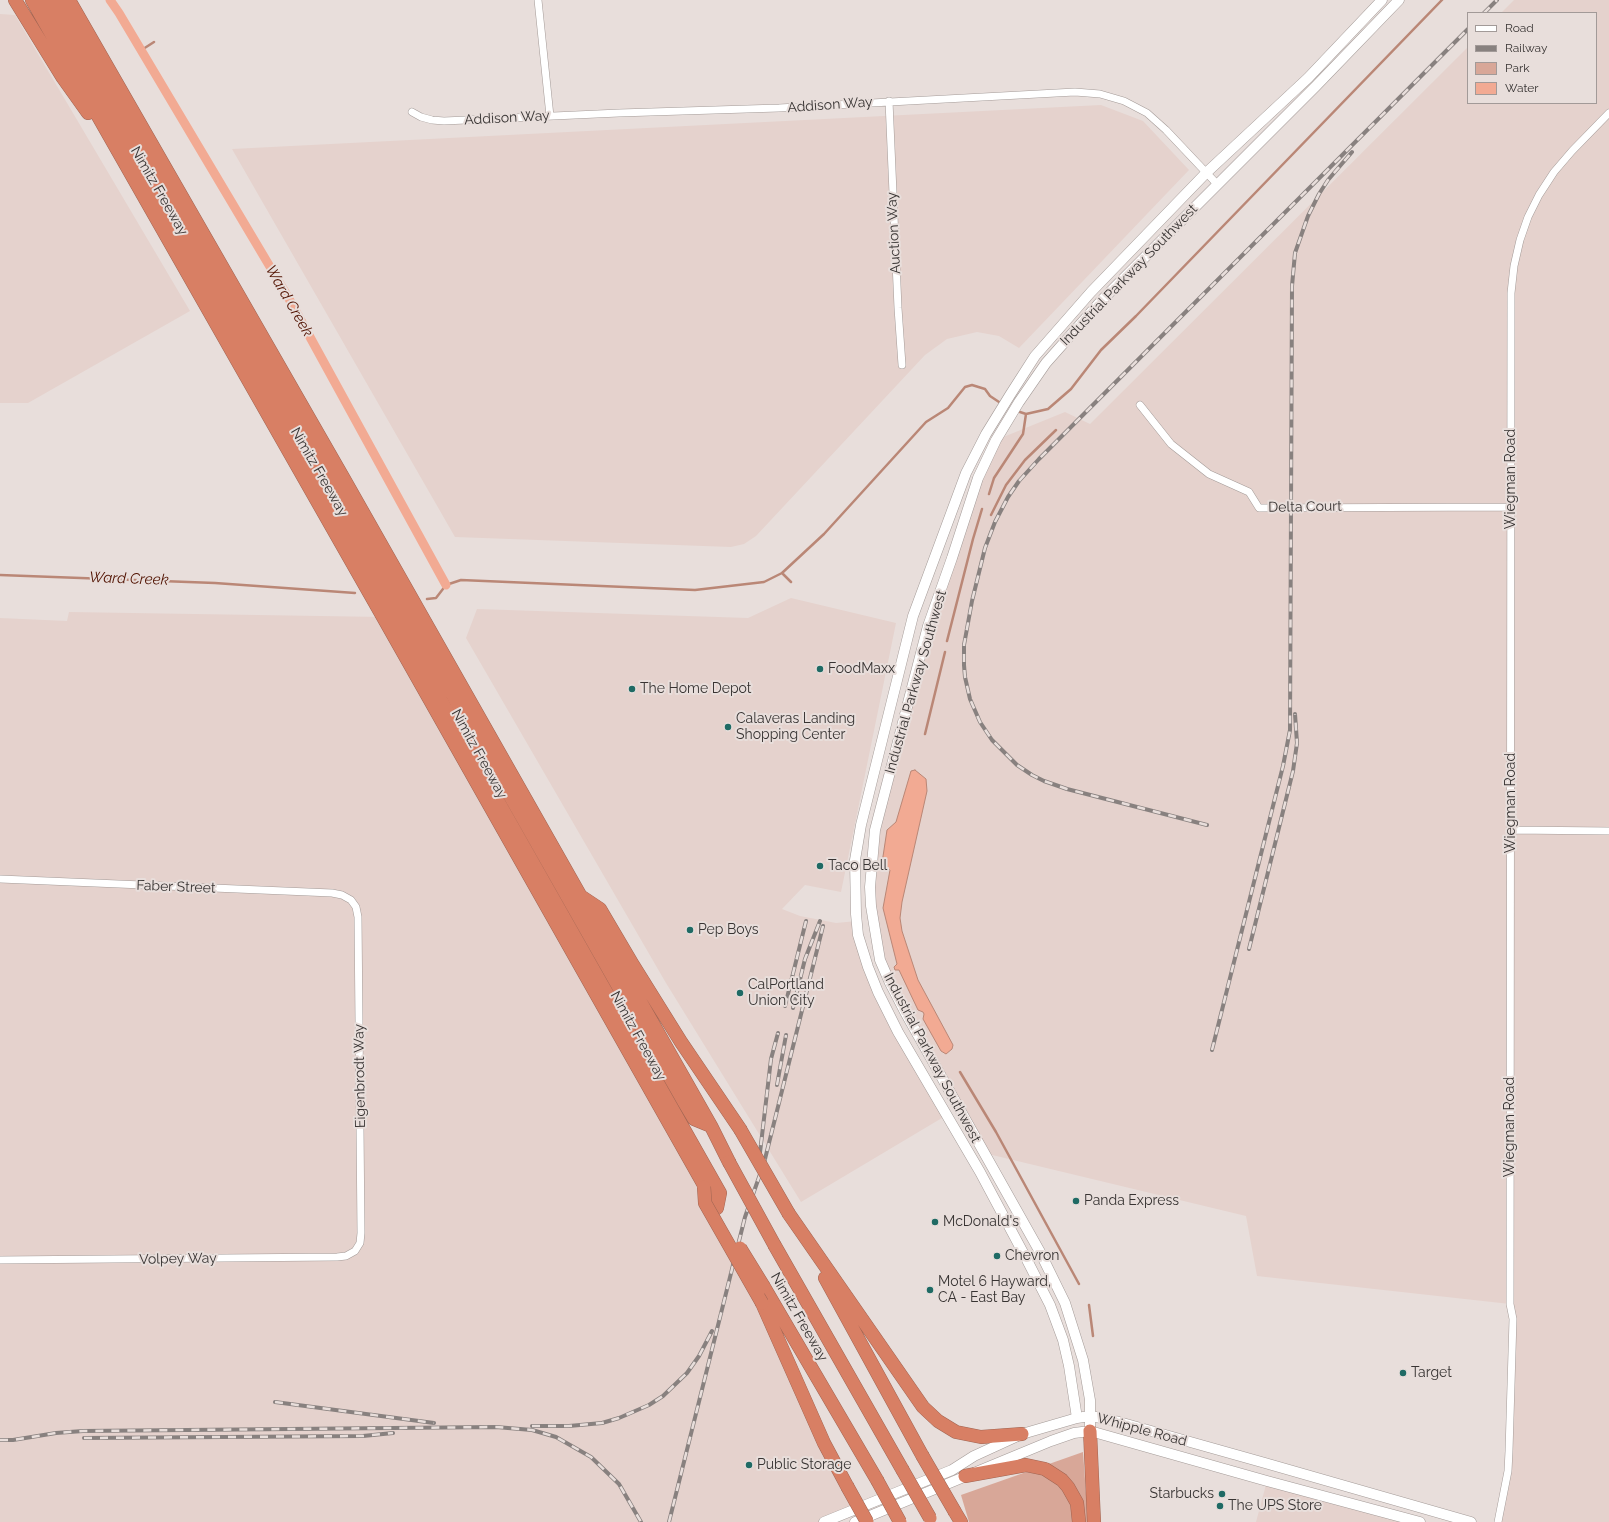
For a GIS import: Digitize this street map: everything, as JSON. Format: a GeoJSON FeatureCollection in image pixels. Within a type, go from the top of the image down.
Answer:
{"type":"FeatureCollection","features":[{"type":"Feature","properties":{"kind":"highway"},"geometry":{"type":"LineString","coordinates":[[15,0],[67,83],[124,162]]}},
{"type":"Feature","properties":{"kind":"highway","name":"Nimitz Freeway"},"geometry":{"type":"LineString","coordinates":[[32,0],[383,617],[704,1187],[877,1480],[900,1522]]}},
{"type":"Feature","properties":{"kind":"highway"},"geometry":{"type":"LineString","coordinates":[[44,0],[720,1193],[717,1208]]}},
{"type":"Feature","properties":{"kind":"highway"},"geometry":{"type":"LineString","coordinates":[[58,0],[684,1102],[694,1119],[711,1126]]}},
{"type":"Feature","properties":{"kind":"highway","name":"Nimitz Freeway"},"geometry":{"type":"LineString","coordinates":[[69,0],[581,896],[711,1126],[775,1246],[931,1520]]}},
{"type":"Feature","properties":{"kind":"highway"},"geometry":{"type":"LineString","coordinates":[[581,896],[600,908],[633,965],[681,1042],[740,1129],[958,1517]]}},
{"type":"Feature","properties":{"kind":"highway"},"geometry":{"type":"LineString","coordinates":[[704,1187],[705,1203],[762,1303],[824,1443],[867,1522]]}},
{"type":"Feature","properties":{"kind":"highway"},"geometry":{"type":"LineString","coordinates":[[789,1214],[923,1407],[938,1421],[956,1432],[981,1437],[1022,1434]]}},
{"type":"Feature","properties":{"kind":"highway"},"geometry":{"type":"LineString","coordinates":[[1090,1431],[1094,1522]]}},
{"type":"Feature","properties":{"kind":"highway"},"geometry":{"type":"LineString","coordinates":[[965,1476],[1026,1465],[1045,1469],[1062,1480],[1068,1487],[1077,1503],[1079,1522]]}},
{"type":"Feature","properties":{"kind":"main road","name":"Industrial Parkway Southwest"},"geometry":{"type":"LineString","coordinates":[[1077,1418],[1069,1366],[1063,1340],[1050,1305],[1028,1260],[980,1172],[898,1032],[870,973],[858,935],[855,901],[856,860],[861,824],[913,616],[966,472],[986,434],[1036,356],[1091,292],[1206,173],[1308,78],[1382,0]]}},
{"type":"Feature","properties":{"kind":"main road","name":"Industrial Parkway Southwest"},"geometry":{"type":"LineString","coordinates":[[1090,1431],[1090,1400],[1083,1360],[1065,1303],[1040,1252],[936,1067],[890,983],[880,960],[871,906],[870,887],[875,830],[928,626],[978,478],[996,440],[1019,402],[1046,364],[1101,301],[1316,86],[1399,0]]}},
{"type":"Feature","properties":{"kind":"main road"},"geometry":{"type":"LineString","coordinates":[[913,616],[928,626]]}},
{"type":"Feature","properties":{"kind":"main road"},"geometry":{"type":"LineString","coordinates":[[920,1070],[936,1067]]}},
{"type":"Feature","properties":{"kind":"main road","name":"Whipple Road"},"geometry":{"type":"LineString","coordinates":[[824,1522],[952,1470],[974,1456],[1022,1434],[1077,1418],[1090,1416],[1112,1420],[1471,1522]]}},
{"type":"Feature","properties":{"kind":"main road"},"geometry":{"type":"LineString","coordinates":[[1077,1418],[1090,1431]]}},
{"type":"Feature","properties":{"kind":"main road","name":"Whipple Road"},"geometry":{"type":"LineString","coordinates":[[855,1522],[1051,1441],[1074,1433],[1090,1431],[1420,1522]]}},
{"type":"Feature","properties":{"kind":"street"},"geometry":{"type":"LineString","coordinates":[[538,0],[550,116]]}},
{"type":"Feature","properties":{"kind":"street","name":"Addison Way"},"geometry":{"type":"LineString","coordinates":[[412,112],[420,118],[444,121],[778,108],[1075,92],[1100,94],[1124,101],[1146,113],[1166,130],[1217,184]]}},
{"type":"Feature","properties":{"kind":"street","name":"Auction Way"},"geometry":{"type":"LineString","coordinates":[[889,101],[899,330],[902,365]]}},
{"type":"Feature","properties":{"kind":"street","name":"Wiegman Road"},"geometry":{"type":"LineString","coordinates":[[1498,1522],[1508,1471],[1513,1319],[1510,1304],[1512,507],[1511,293],[1514,266],[1520,240],[1536,200],[1554,172],[1609,113]]}},
{"type":"Feature","properties":{"kind":"street","name":"Delta Court"},"geometry":{"type":"LineString","coordinates":[[1140,404],[1171,444],[1209,474],[1249,492],[1259,508],[1512,507]]}},
{"type":"Feature","properties":{"kind":"street"},"geometry":{"type":"LineString","coordinates":[[1511,830],[1609,831]]}},
{"type":"Feature","properties":{"kind":"street","name":"Faber Street"},"geometry":{"type":"LineString","coordinates":[[0,879],[332,893],[342,895],[351,900]]}},
{"type":"Feature","properties":{"kind":"street","name":"Eigenbrodt Way"},"geometry":{"type":"LineString","coordinates":[[351,900],[356,907],[358,924],[361,1233],[360,1243],[355,1252]]}},
{"type":"Feature","properties":{"kind":"street","name":"Volpey Way"},"geometry":{"type":"LineString","coordinates":[[0,1260],[337,1257],[346,1256],[355,1252]]}},
{"type":"Feature","properties":{"kind":"shaded area"},"geometry":{"type":"Polygon","coordinates":[[[1514,0],[1609,0],[1609,1522],[1498,1522],[1509,1451],[1510,1304],[1257,1276],[1246,1216],[984,1153],[890,983],[871,906],[875,830],[928,626],[996,440],[1065,412],[1090,424],[1467,48],[1467,104],[1597,104],[1597,12],[1502,12],[1514,0]]]}},
{"type":"Feature","properties":{"kind":"shaded area"},"geometry":{"type":"Polygon","coordinates":[[[0,14],[15,15],[190,311],[28,403],[0,403],[0,14]]]}},
{"type":"Feature","properties":{"kind":"shaded area"},"geometry":{"type":"Polygon","coordinates":[[[1101,105],[1143,121],[1189,170],[1019,348],[999,336],[977,332],[947,339],[925,355],[756,536],[744,544],[731,547],[455,537],[232,149],[1101,105]]]}},
{"type":"Feature","properties":{"kind":"shaded area"},"geometry":{"type":"Polygon","coordinates":[[[791,598],[896,623],[841,892],[805,885],[782,909],[800,916],[836,923],[857,921],[868,967],[947,1115],[801,1202],[666,983],[466,638],[477,609],[748,618],[791,598]]]}},
{"type":"Feature","properties":{"kind":"shaded area"},"geometry":{"type":"Polygon","coordinates":[[[69,612],[383,617],[717,1208],[859,1508],[824,1522],[0,1522],[0,618],[67,621],[69,612]]]}},
{"type":"Feature","properties":{"kind":"shaded area"},"geometry":{"type":"Polygon","coordinates":[[[1267,1481],[1420,1522],[1256,1522],[1267,1481]]]}},
{"type":"Feature","properties":{"kind":"green space"},"geometry":{"type":"Polygon","coordinates":[[[1083,1452],[1088,1522],[969,1522],[961,1495],[1083,1452]]]}},
{"type":"Feature","properties":{"kind":"water"},"geometry":{"type":"Polygon","coordinates":[[[915,770],[926,779],[927,791],[902,902],[900,918],[902,931],[918,980],[953,1045],[952,1049],[946,1054],[941,1051],[923,1019],[924,1014],[918,1010],[899,970],[895,970],[894,967],[897,964],[883,908],[890,870],[882,863],[887,830],[896,822],[911,771],[915,770]]]}},
{"type":"Feature","properties":{"kind":"waterway","name":"Ward Creek"},"geometry":{"type":"LineString","coordinates":[[110,0],[288,297],[446,585]]}},
{"type":"Feature","properties":{"kind":"waterway"},"geometry":{"type":"LineString","coordinates":[[1017,411],[1026,414],[1048,409],[1071,389],[1101,350],[1136,316],[1442,0]]}},
{"type":"Feature","properties":{"kind":"waterway"},"geometry":{"type":"LineString","coordinates":[[140,51],[154,42]]}},
{"type":"Feature","properties":{"kind":"waterway"},"geometry":{"type":"LineString","coordinates":[[427,599],[436,598],[446,585],[461,580],[695,590],[764,582],[782,573],[824,534],[926,422],[948,408],[965,387],[972,385],[985,389],[990,396],[1002,404]]}},
{"type":"Feature","properties":{"kind":"waterway"},"geometry":{"type":"LineString","coordinates":[[989,494],[994,478],[1023,434],[1026,414]]}},
{"type":"Feature","properties":{"kind":"waterway"},"geometry":{"type":"LineString","coordinates":[[991,515],[1006,485],[1025,460],[1056,430]]}},
{"type":"Feature","properties":{"kind":"waterway"},"geometry":{"type":"LineString","coordinates":[[947,641],[982,509]]}},
{"type":"Feature","properties":{"kind":"waterway"},"geometry":{"type":"LineString","coordinates":[[782,573],[791,582]]}},
{"type":"Feature","properties":{"kind":"waterway","name":"Ward Creek"},"geometry":{"type":"LineString","coordinates":[[0,575],[215,583],[355,593]]}},
{"type":"Feature","properties":{"kind":"waterway"},"geometry":{"type":"LineString","coordinates":[[925,734],[945,652]]}},
{"type":"Feature","properties":{"kind":"waterway"},"geometry":{"type":"LineString","coordinates":[[960,1072],[996,1132],[1079,1284]]}},
{"type":"Feature","properties":{"kind":"waterway"},"geometry":{"type":"LineString","coordinates":[[1089,1305],[1093,1336]]}},
{"type":"Feature","properties":{"kind":"railway"},"geometry":{"type":"LineString","coordinates":[[1485,12],[1497,0]]}},
{"type":"Feature","properties":{"kind":"railway"},"geometry":{"type":"LineString","coordinates":[[1207,825],[1067,789],[1044,781],[1017,765],[992,740],[980,722],[970,699],[964,665],[964,645],[972,601],[985,548],[995,522],[1008,497],[1019,481],[1039,459],[1467,30]]}},
{"type":"Feature","properties":{"kind":"railway"},"geometry":{"type":"LineString","coordinates":[[1212,1050],[1283,766],[1290,730],[1292,286],[1295,253],[1308,216],[1319,194],[1328,180],[1352,152]]}},
{"type":"Feature","properties":{"kind":"railway"},"geometry":{"type":"LineString","coordinates":[[1249,949],[1293,771],[1297,743],[1295,714]]}},
{"type":"Feature","properties":{"kind":"railway"},"geometry":{"type":"LineString","coordinates":[[785,1006],[806,921]]}},
{"type":"Feature","properties":{"kind":"railway"},"geometry":{"type":"LineString","coordinates":[[793,1008],[805,959],[820,921]]}},
{"type":"Feature","properties":{"kind":"railway"},"geometry":{"type":"LineString","coordinates":[[669,1522],[745,1217],[764,1163],[823,926]]}},
{"type":"Feature","properties":{"kind":"railway"},"geometry":{"type":"LineString","coordinates":[[759,1161],[771,1059],[778,1033]]}},
{"type":"Feature","properties":{"kind":"railway"},"geometry":{"type":"LineString","coordinates":[[777,1085],[786,1035]]}},
{"type":"Feature","properties":{"kind":"railway"},"geometry":{"type":"LineString","coordinates":[[532,1426],[569,1426],[602,1423],[619,1418],[649,1405],[663,1396],[687,1373],[699,1356],[712,1331]]}},
{"type":"Feature","properties":{"kind":"railway"},"geometry":{"type":"LineString","coordinates":[[275,1402],[434,1423]]}},
{"type":"Feature","properties":{"kind":"railway"},"geometry":{"type":"LineString","coordinates":[[0,1440],[13,1440],[56,1433],[83,1431],[496,1427],[532,1430],[556,1437],[591,1457],[619,1484],[641,1522]]}},
{"type":"Feature","properties":{"kind":"railway"},"geometry":{"type":"LineString","coordinates":[[84,1438],[363,1436],[393,1433]]}},
{"type":"Feature","properties":{"kind":"place","name":"FoodMaxx"},"geometry":{"type":"Point","coordinates":[820,669]}},
{"type":"Feature","properties":{"kind":"place","name":"The Home Depot"},"geometry":{"type":"Point","coordinates":[632,689]}},
{"type":"Feature","properties":{"kind":"place","name":"Calaveras Landing Shopping Center"},"geometry":{"type":"Point","coordinates":[728,727]}},
{"type":"Feature","properties":{"kind":"place","name":"Taco Bell"},"geometry":{"type":"Point","coordinates":[820,866]}},
{"type":"Feature","properties":{"kind":"place","name":"Pep Boys"},"geometry":{"type":"Point","coordinates":[690,930]}},
{"type":"Feature","properties":{"kind":"place","name":"CalPortland Union City"},"geometry":{"type":"Point","coordinates":[740,993]}},
{"type":"Feature","properties":{"kind":"place","name":"Panda Express"},"geometry":{"type":"Point","coordinates":[1076,1201]}},
{"type":"Feature","properties":{"kind":"place","name":"McDonald's"},"geometry":{"type":"Point","coordinates":[935,1222]}},
{"type":"Feature","properties":{"kind":"place","name":"Chevron"},"geometry":{"type":"Point","coordinates":[997,1256]}},
{"type":"Feature","properties":{"kind":"place","name":"Motel 6 Hayward, CA - East Bay"},"geometry":{"type":"Point","coordinates":[930,1290]}},
{"type":"Feature","properties":{"kind":"place","name":"Target"},"geometry":{"type":"Point","coordinates":[1403,1373]}},
{"type":"Feature","properties":{"kind":"place","name":"Public Storage"},"geometry":{"type":"Point","coordinates":[749,1465]}},
{"type":"Feature","properties":{"kind":"place","name":"Starbucks"},"geometry":{"type":"Point","coordinates":[1222,1494]}},
{"type":"Feature","properties":{"kind":"place","name":"The UPS Store"},"geometry":{"type":"Point","coordinates":[1220,1506]}}]}
